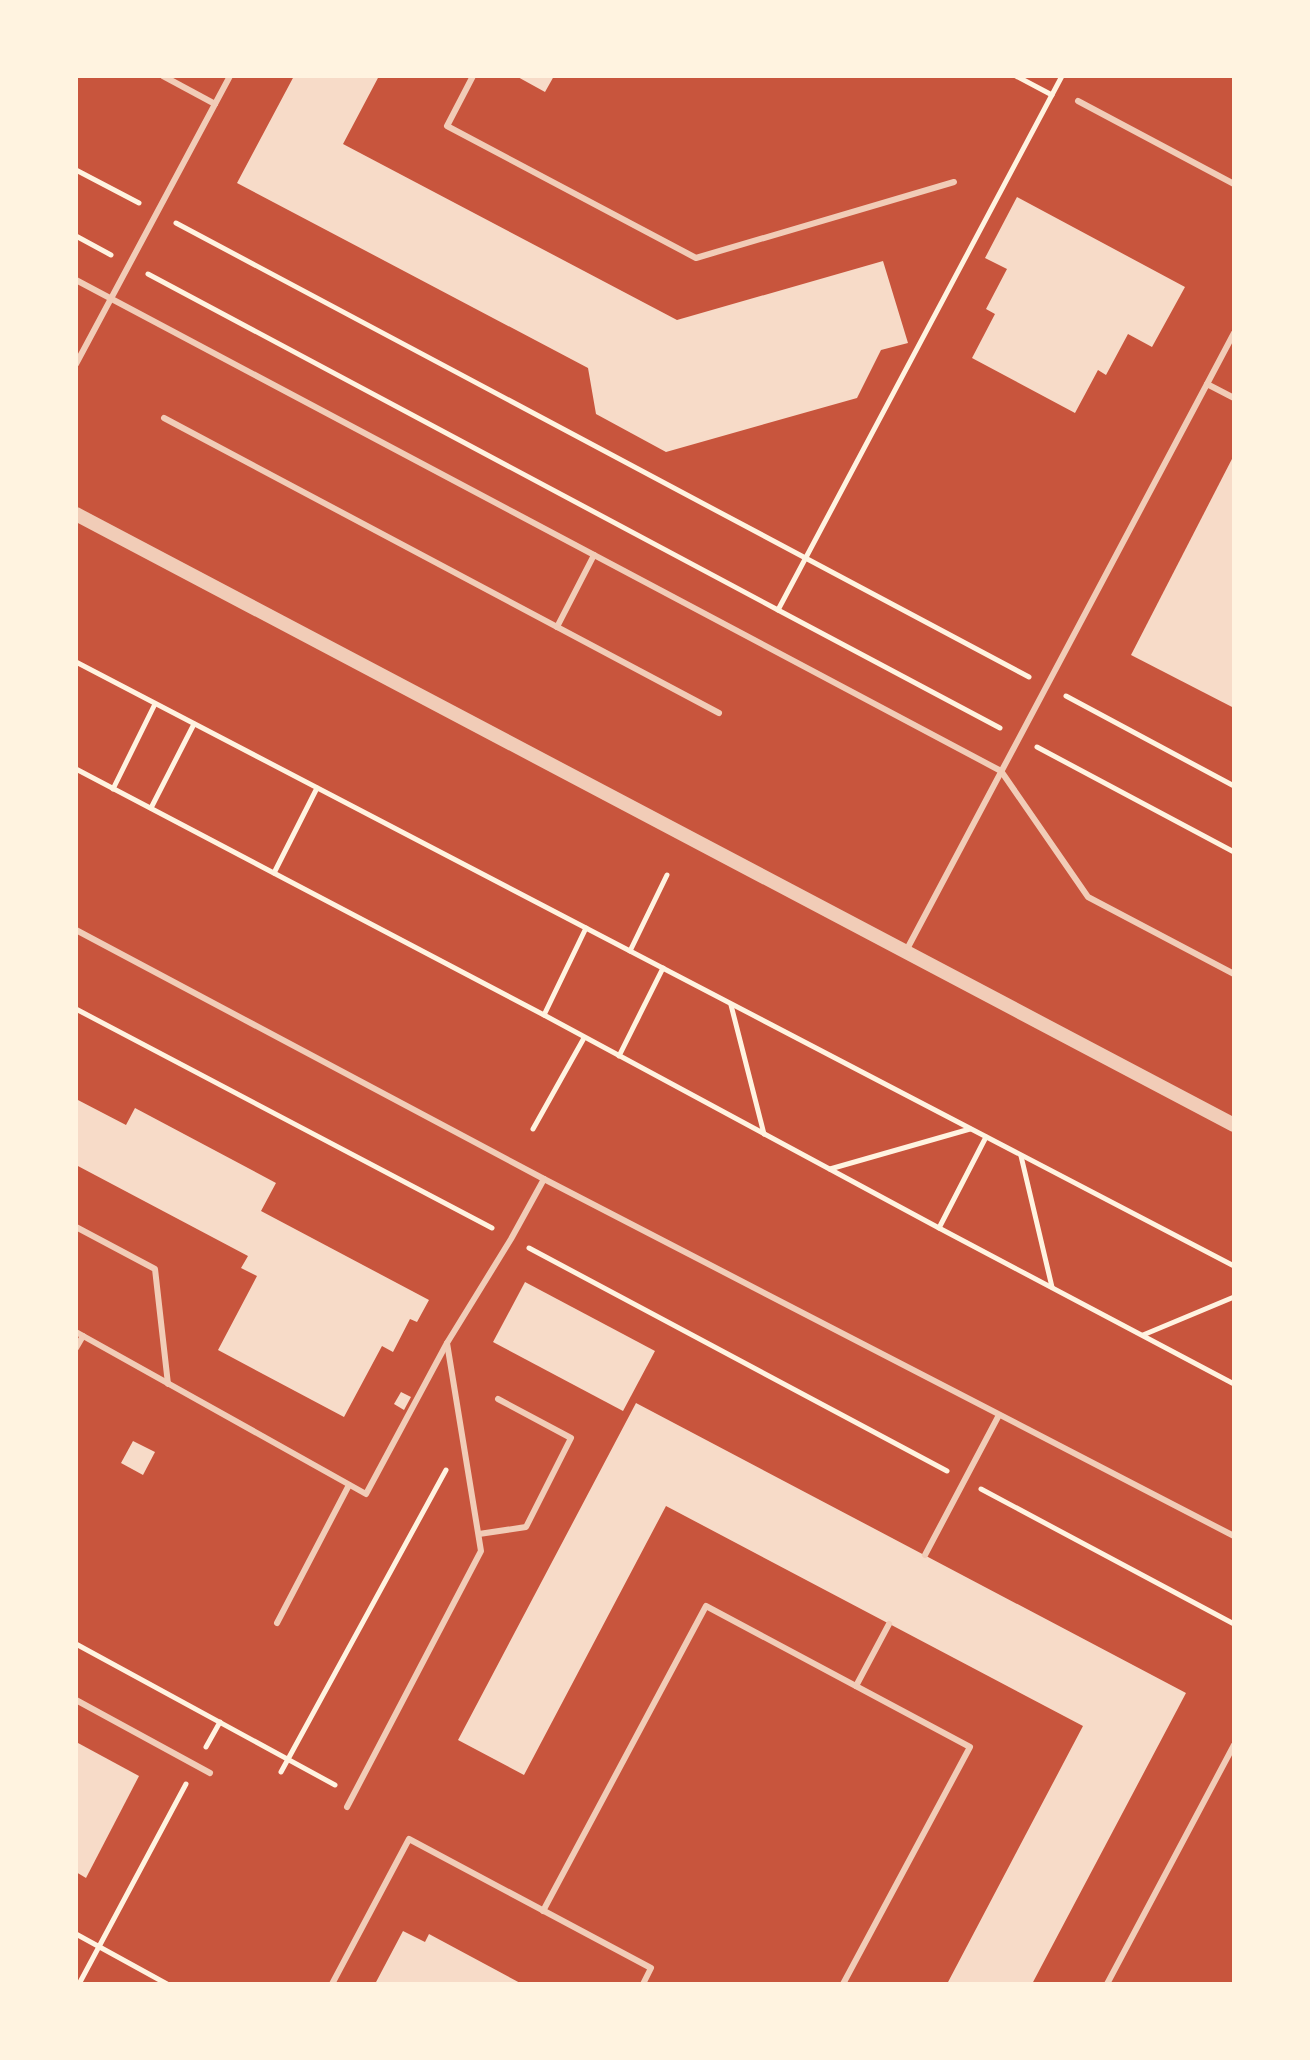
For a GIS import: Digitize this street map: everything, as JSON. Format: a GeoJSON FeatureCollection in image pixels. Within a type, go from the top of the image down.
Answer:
{"type":"FeatureCollection","features":[{"type":"Feature","properties":{"kind":"street"},"geometry":{"type":"LineString","coordinates":[[76,514],[1234,1125]]}},
{"type":"Feature","properties":{"kind":"lane"},"geometry":{"type":"LineString","coordinates":[[163,76],[215,104]]}},
{"type":"Feature","properties":{"kind":"lane"},"geometry":{"type":"LineString","coordinates":[[76,364],[230,76]]}},
{"type":"Feature","properties":{"kind":"lane"},"geometry":{"type":"LineString","coordinates":[[473,76],[447,126],[696,258],[954,182]]}},
{"type":"Feature","properties":{"kind":"lane"},"geometry":{"type":"LineString","coordinates":[[1078,101],[1234,184]]}},
{"type":"Feature","properties":{"kind":"lane"},"geometry":{"type":"LineString","coordinates":[[76,280],[1001,771],[1088,897],[1234,974]]}},
{"type":"Feature","properties":{"kind":"lane"},"geometry":{"type":"LineString","coordinates":[[905,952],[1234,333]]}},
{"type":"Feature","properties":{"kind":"lane"},"geometry":{"type":"LineString","coordinates":[[1207,384],[1234,398]]}},
{"type":"Feature","properties":{"kind":"lane"},"geometry":{"type":"LineString","coordinates":[[164,418],[719,713]]}},
{"type":"Feature","properties":{"kind":"lane"},"geometry":{"type":"LineString","coordinates":[[557,627],[594,555]]}},
{"type":"Feature","properties":{"kind":"lane"},"geometry":{"type":"LineString","coordinates":[[76,930],[544,1179],[1234,1536]]}},
{"type":"Feature","properties":{"kind":"lane"},"geometry":{"type":"LineString","coordinates":[[76,1348],[79,1334],[366,1494],[447,1343],[544,1179]]}},
{"type":"Feature","properties":{"kind":"lane"},"geometry":{"type":"LineString","coordinates":[[76,1227],[155,1269],[168,1384]]}},
{"type":"Feature","properties":{"kind":"lane"},"geometry":{"type":"LineString","coordinates":[[347,1807],[481,1551],[447,1343]]}},
{"type":"Feature","properties":{"kind":"lane"},"geometry":{"type":"LineString","coordinates":[[479,1534],[526,1527],[571,1438],[498,1399]]}},
{"type":"Feature","properties":{"kind":"lane"},"geometry":{"type":"LineString","coordinates":[[925,1555],[999,1415]]}},
{"type":"Feature","properties":{"kind":"lane"},"geometry":{"type":"LineString","coordinates":[[277,1623],[349,1485]]}},
{"type":"Feature","properties":{"kind":"lane"},"geometry":{"type":"LineString","coordinates":[[543,1911],[706,1606],[970,1747],[843,1984]]}},
{"type":"Feature","properties":{"kind":"lane"},"geometry":{"type":"LineString","coordinates":[[856,1686],[889,1624]]}},
{"type":"Feature","properties":{"kind":"lane"},"geometry":{"type":"LineString","coordinates":[[76,1700],[210,1773]]}},
{"type":"Feature","properties":{"kind":"lane"},"geometry":{"type":"LineString","coordinates":[[1107,1984],[1234,1745]]}},
{"type":"Feature","properties":{"kind":"lane"},"geometry":{"type":"LineString","coordinates":[[332,1984],[409,1839],[651,1968],[643,1984]]}},
{"type":"Feature","properties":{"kind":"path"},"geometry":{"type":"LineString","coordinates":[[1016,76],[1052,95]]}},
{"type":"Feature","properties":{"kind":"path"},"geometry":{"type":"LineString","coordinates":[[76,236],[778,610],[1062,76]]}},
{"type":"Feature","properties":{"kind":"path"},"geometry":{"type":"LineString","coordinates":[[76,170],[1234,786]]}},
{"type":"Feature","properties":{"kind":"path"},"geometry":{"type":"LineString","coordinates":[[76,662],[1234,1266]]}},
{"type":"Feature","properties":{"kind":"path"},"geometry":{"type":"LineString","coordinates":[[113,789],[155,704]]}},
{"type":"Feature","properties":{"kind":"path"},"geometry":{"type":"LineString","coordinates":[[151,808],[194,724]]}},
{"type":"Feature","properties":{"kind":"path"},"geometry":{"type":"LineString","coordinates":[[76,769],[1234,1384]]}},
{"type":"Feature","properties":{"kind":"path"},"geometry":{"type":"LineString","coordinates":[[274,873],[317,788]]}},
{"type":"Feature","properties":{"kind":"path"},"geometry":{"type":"LineString","coordinates":[[630,951],[667,875]]}},
{"type":"Feature","properties":{"kind":"path"},"geometry":{"type":"LineString","coordinates":[[544,1015],[586,928]]}},
{"type":"Feature","properties":{"kind":"path"},"geometry":{"type":"LineString","coordinates":[[619,1056],[663,968]]}},
{"type":"Feature","properties":{"kind":"path"},"geometry":{"type":"LineString","coordinates":[[730,1004],[764,1134]]}},
{"type":"Feature","properties":{"kind":"path"},"geometry":{"type":"LineString","coordinates":[[76,1009],[1234,1624]]}},
{"type":"Feature","properties":{"kind":"path"},"geometry":{"type":"LineString","coordinates":[[533,1129],[584,1038]]}},
{"type":"Feature","properties":{"kind":"path"},"geometry":{"type":"LineString","coordinates":[[829,1169],[971,1129]]}},
{"type":"Feature","properties":{"kind":"path"},"geometry":{"type":"LineString","coordinates":[[939,1228],[986,1137]]}},
{"type":"Feature","properties":{"kind":"path"},"geometry":{"type":"LineString","coordinates":[[1021,1156],[1052,1288]]}},
{"type":"Feature","properties":{"kind":"path"},"geometry":{"type":"LineString","coordinates":[[1142,1336],[1234,1297]]}},
{"type":"Feature","properties":{"kind":"path"},"geometry":{"type":"LineString","coordinates":[[281,1772],[463,1438]]}},
{"type":"Feature","properties":{"kind":"path"},"geometry":{"type":"LineString","coordinates":[[76,1644],[353,1795]]}},
{"type":"Feature","properties":{"kind":"path"},"geometry":{"type":"LineString","coordinates":[[79,1984],[220,1722]]}},
{"type":"Feature","properties":{"kind":"path"},"geometry":{"type":"LineString","coordinates":[[76,1934],[167,1984]]}},
{"type":"Feature","properties":{"kind":"building"},"geometry":{"type":"Polygon","coordinates":[[[294,76],[379,76],[343,144],[677,320],[883,261],[908,343],[881,350],[857,398],[666,452],[596,414],[588,368],[237,183],[294,76]]]}},
{"type":"Feature","properties":{"kind":"building"},"geometry":{"type":"Polygon","coordinates":[[[516,76],[554,76],[545,92],[516,76]]]}},
{"type":"Feature","properties":{"kind":"building"},"geometry":{"type":"Polygon","coordinates":[[[1017,197],[1185,287],[1152,347],[1128,334],[1106,375],[1098,370],[1075,413],[972,358],[995,314],[986,309],[1007,269],[985,258],[1017,197]]]}},
{"type":"Feature","properties":{"kind":"building"},"geometry":{"type":"Polygon","coordinates":[[[1234,455],[1234,708],[1131,655],[1234,455]]]}},
{"type":"Feature","properties":{"kind":"building"},"geometry":{"type":"Polygon","coordinates":[[[76,1099],[126,1125],[135,1108],[276,1183],[261,1211],[429,1300],[417,1322],[410,1319],[393,1352],[382,1346],[344,1417],[218,1350],[257,1276],[241,1268],[248,1256],[76,1165],[76,1099]]]}},
{"type":"Feature","properties":{"kind":"building"},"geometry":{"type":"Polygon","coordinates":[[[525,1282],[655,1351],[623,1411],[493,1342],[525,1282]]]}},
{"type":"Feature","properties":{"kind":"building"},"geometry":{"type":"Polygon","coordinates":[[[401,1392],[411,1397],[404,1410],[394,1404],[401,1392]]]}},
{"type":"Feature","properties":{"kind":"building"},"geometry":{"type":"Polygon","coordinates":[[[636,1403],[1186,1693],[1032,1984],[947,1984],[1083,1726],[666,1506],[524,1775],[458,1740],[636,1403]]]}},
{"type":"Feature","properties":{"kind":"building"},"geometry":{"type":"Polygon","coordinates":[[[133,1441],[155,1452],[143,1475],[121,1463],[133,1441]]]}},
{"type":"Feature","properties":{"kind":"building"},"geometry":{"type":"Polygon","coordinates":[[[78,1743],[139,1776],[86,1878],[76,1872],[78,1743]]]}},
{"type":"Feature","properties":{"kind":"building"},"geometry":{"type":"Polygon","coordinates":[[[403,1931],[425,1942],[429,1934],[522,1984],[375,1984],[403,1931]]]}}]}
